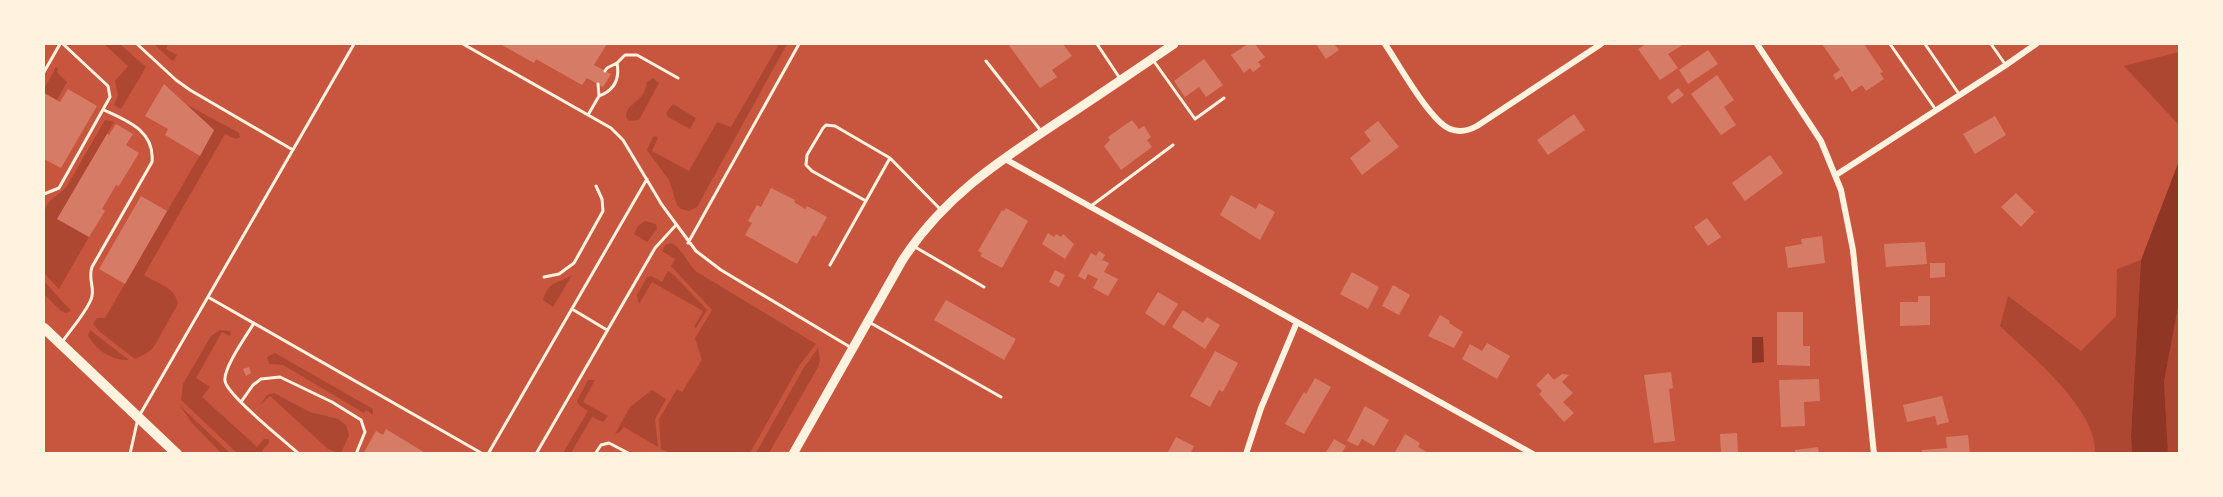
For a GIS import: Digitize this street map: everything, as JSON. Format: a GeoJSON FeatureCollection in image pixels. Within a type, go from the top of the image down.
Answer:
{"type":"FeatureCollection","features":[{"type":"Feature","properties":{"kind":"main road"},"geometry":{"type":"LineString","coordinates":[[793,453],[912,245],[940,210],[974,181],[1005,159],[1174,44]]}},
{"type":"Feature","properties":{"kind":"main road"},"geometry":{"type":"LineString","coordinates":[[44,330],[177,453]]}},
{"type":"Feature","properties":{"kind":"street"},"geometry":{"type":"LineString","coordinates":[[1385,44],[1437,121],[1450,129],[1464,131],[1477,126],[1601,44]]}},
{"type":"Feature","properties":{"kind":"street"},"geometry":{"type":"LineString","coordinates":[[1757,44],[1821,141],[1836,175],[1846,208],[1853,250],[1874,453]]}},
{"type":"Feature","properties":{"kind":"street"},"geometry":{"type":"LineString","coordinates":[[1836,175],[2036,44]]}},
{"type":"Feature","properties":{"kind":"street"},"geometry":{"type":"LineString","coordinates":[[1005,159],[1533,453]]}},
{"type":"Feature","properties":{"kind":"street"},"geometry":{"type":"LineString","coordinates":[[1246,453],[1261,408],[1298,322]]}},
{"type":"Feature","properties":{"kind":"lane"},"geometry":{"type":"LineString","coordinates":[[44,72],[61,44],[108,86],[110,97],[58,188],[44,194]]}},
{"type":"Feature","properties":{"kind":"lane"},"geometry":{"type":"LineString","coordinates":[[138,44],[190,90],[292,150]]}},
{"type":"Feature","properties":{"kind":"lane"},"geometry":{"type":"LineString","coordinates":[[130,453],[138,418],[354,44]]}},
{"type":"Feature","properties":{"kind":"lane"},"geometry":{"type":"LineString","coordinates":[[464,44],[611,128],[623,140],[688,243],[703,258],[852,348]]}},
{"type":"Feature","properties":{"kind":"lane"},"geometry":{"type":"LineString","coordinates":[[688,243],[799,44]]}},
{"type":"Feature","properties":{"kind":"lane"},"geometry":{"type":"LineString","coordinates":[[1097,44],[1121,80]]}},
{"type":"Feature","properties":{"kind":"lane"},"geometry":{"type":"LineString","coordinates":[[1890,44],[1936,110]]}},
{"type":"Feature","properties":{"kind":"lane"},"geometry":{"type":"LineString","coordinates":[[1925,44],[1960,94]]}},
{"type":"Feature","properties":{"kind":"lane"},"geometry":{"type":"LineString","coordinates":[[1991,44],[2006,65]]}},
{"type":"Feature","properties":{"kind":"lane"},"geometry":{"type":"LineString","coordinates":[[605,71],[625,55],[637,55],[678,78]]}},
{"type":"Feature","properties":{"kind":"lane"},"geometry":{"type":"LineString","coordinates":[[1152,58],[1195,119],[1224,98]]}},
{"type":"Feature","properties":{"kind":"lane"},"geometry":{"type":"LineString","coordinates":[[986,61],[1042,133]]}},
{"type":"Feature","properties":{"kind":"lane"},"geometry":{"type":"LineString","coordinates":[[599,96],[609,93],[619,75],[617,63]]}},
{"type":"Feature","properties":{"kind":"lane"},"geometry":{"type":"LineString","coordinates":[[588,115],[599,96],[598,84]]}},
{"type":"Feature","properties":{"kind":"lane"},"geometry":{"type":"LineString","coordinates":[[60,345],[91,301],[92,289],[89,276],[92,267],[152,162],[152,148],[145,134],[139,128],[104,110]]}},
{"type":"Feature","properties":{"kind":"lane"},"geometry":{"type":"LineString","coordinates":[[866,201],[808,168],[805,162],[823,128],[829,124],[890,158],[940,210]]}},
{"type":"Feature","properties":{"kind":"lane"},"geometry":{"type":"LineString","coordinates":[[1091,206],[1173,145]]}},
{"type":"Feature","properties":{"kind":"lane"},"geometry":{"type":"LineString","coordinates":[[831,265],[890,158]]}},
{"type":"Feature","properties":{"kind":"lane"},"geometry":{"type":"LineString","coordinates":[[488,453],[647,179]]}},
{"type":"Feature","properties":{"kind":"lane"},"geometry":{"type":"LineString","coordinates":[[544,277],[559,274],[574,263],[596,225],[603,206],[596,186]]}},
{"type":"Feature","properties":{"kind":"lane"},"geometry":{"type":"LineString","coordinates":[[536,453],[655,248],[676,225]]}},
{"type":"Feature","properties":{"kind":"lane"},"geometry":{"type":"LineString","coordinates":[[912,245],[984,287]]}},
{"type":"Feature","properties":{"kind":"lane"},"geometry":{"type":"LineString","coordinates":[[208,297],[483,453]]}},
{"type":"Feature","properties":{"kind":"lane"},"geometry":{"type":"LineString","coordinates":[[572,309],[608,330]]}},
{"type":"Feature","properties":{"kind":"lane"},"geometry":{"type":"LineString","coordinates":[[867,321],[1000,397]]}},
{"type":"Feature","properties":{"kind":"lane"},"geometry":{"type":"LineString","coordinates":[[254,323],[226,375],[228,388],[299,453]]}},
{"type":"Feature","properties":{"kind":"lane"},"geometry":{"type":"LineString","coordinates":[[241,402],[253,385],[261,379],[275,377],[289,380],[361,420],[365,432],[364,439],[356,453]]}},
{"type":"Feature","properties":{"kind":"lane"},"geometry":{"type":"LineString","coordinates":[[595,453],[601,445],[608,443],[630,453]]}},
{"type":"Feature","properties":{"kind":"shaded area"},"geometry":{"type":"Polygon","coordinates":[[[104,44],[120,44],[146,67],[121,109],[114,105],[118,95],[115,81],[128,66],[104,44]]]}},
{"type":"Feature","properties":{"kind":"shaded area"},"geometry":{"type":"Polygon","coordinates":[[[154,44],[168,44],[166,49],[177,55],[174,60],[172,61],[154,44]]]}},
{"type":"Feature","properties":{"kind":"shaded area"},"geometry":{"type":"Polygon","coordinates":[[[779,44],[787,44],[697,207],[689,211],[681,209],[677,205],[669,180],[647,150],[653,137],[658,138],[652,151],[689,171],[717,122],[731,127],[779,44]]]}},
{"type":"Feature","properties":{"kind":"shaded area"},"geometry":{"type":"Polygon","coordinates":[[[2179,52],[2180,122],[2178,124],[2124,66],[2179,52]]]}},
{"type":"Feature","properties":{"kind":"shaded area"},"geometry":{"type":"Polygon","coordinates":[[[56,67],[57,72],[67,82],[57,100],[45,93],[44,95],[44,89],[56,67]]]}},
{"type":"Feature","properties":{"kind":"shaded area"},"geometry":{"type":"Polygon","coordinates":[[[653,78],[659,83],[639,120],[629,121],[626,117],[629,108],[643,94],[647,82],[653,78]]]}},
{"type":"Feature","properties":{"kind":"shaded area"},"geometry":{"type":"Polygon","coordinates":[[[186,104],[239,133],[240,137],[236,139],[225,134],[144,275],[170,289],[178,304],[153,348],[135,359],[93,324],[97,318],[105,318],[214,131],[186,104]]]}},
{"type":"Feature","properties":{"kind":"shaded area"},"geometry":{"type":"Polygon","coordinates":[[[673,104],[696,118],[690,129],[668,117],[666,113],[673,104]]]}},
{"type":"Feature","properties":{"kind":"shaded area"},"geometry":{"type":"Polygon","coordinates":[[[105,120],[114,122],[58,218],[89,237],[59,289],[44,273],[43,225],[46,207],[67,186],[105,120]]]}},
{"type":"Feature","properties":{"kind":"shaded area"},"geometry":{"type":"Polygon","coordinates":[[[2179,161],[2179,302],[2164,382],[2168,453],[2132,453],[2131,435],[2141,260],[2179,161]]]}},
{"type":"Feature","properties":{"kind":"shaded area"},"geometry":{"type":"Polygon","coordinates":[[[645,221],[656,224],[657,229],[647,242],[634,234],[638,226],[645,221]]]}},
{"type":"Feature","properties":{"kind":"shaded area"},"geometry":{"type":"Polygon","coordinates":[[[671,243],[678,248],[697,272],[816,344],[799,366],[750,453],[669,453],[661,449],[659,419],[677,389],[682,392],[702,360],[695,338],[712,310],[671,266],[675,259],[662,251],[665,245],[671,243]]]}},
{"type":"Feature","properties":{"kind":"shaded area"},"geometry":{"type":"Polygon","coordinates":[[[2141,260],[2131,435],[2132,453],[2095,453],[2093,436],[2074,401],[2044,367],[2000,326],[2008,296],[2081,351],[2116,316],[2117,269],[2141,260]]]}},
{"type":"Feature","properties":{"kind":"shaded area"},"geometry":{"type":"Polygon","coordinates":[[[668,271],[707,310],[696,328],[694,327],[703,311],[652,282],[639,304],[637,295],[647,277],[651,276],[662,282],[668,271]]]}},
{"type":"Feature","properties":{"kind":"shaded area"},"geometry":{"type":"Polygon","coordinates":[[[572,275],[553,307],[543,300],[551,286],[572,275]]]}},
{"type":"Feature","properties":{"kind":"shaded area"},"geometry":{"type":"Polygon","coordinates":[[[44,281],[71,311],[66,313],[61,311],[44,294],[44,281]]]}},
{"type":"Feature","properties":{"kind":"shaded area"},"geometry":{"type":"Polygon","coordinates":[[[2179,302],[2179,453],[2168,454],[2164,382],[2179,302]]]}},
{"type":"Feature","properties":{"kind":"shaded area"},"geometry":{"type":"Polygon","coordinates":[[[90,330],[129,360],[117,359],[100,350],[88,335],[90,330]]]}},
{"type":"Feature","properties":{"kind":"shaded area"},"geometry":{"type":"Polygon","coordinates":[[[220,330],[230,331],[231,334],[229,336],[222,332],[196,378],[210,387],[202,397],[257,447],[264,439],[269,439],[269,443],[262,451],[264,453],[237,453],[181,400],[183,384],[211,336],[220,330]]]}},
{"type":"Feature","properties":{"kind":"shaded area"},"geometry":{"type":"Polygon","coordinates":[[[1752,337],[1763,337],[1764,362],[1752,363],[1752,337]]]}},
{"type":"Feature","properties":{"kind":"shaded area"},"geometry":{"type":"Polygon","coordinates":[[[818,348],[820,360],[818,367],[769,453],[756,453],[803,369],[818,348]]]}},
{"type":"Feature","properties":{"kind":"shaded area"},"geometry":{"type":"Polygon","coordinates":[[[275,353],[373,409],[373,415],[366,410],[364,413],[283,365],[269,364],[267,357],[275,353]]]}},
{"type":"Feature","properties":{"kind":"shaded area"},"geometry":{"type":"Polygon","coordinates":[[[588,380],[595,380],[583,402],[608,416],[603,422],[592,417],[571,453],[563,453],[588,411],[577,401],[588,380]]]}},
{"type":"Feature","properties":{"kind":"shaded area"},"geometry":{"type":"Polygon","coordinates":[[[652,390],[666,399],[655,419],[658,447],[624,427],[615,434],[630,407],[652,390]]]}},
{"type":"Feature","properties":{"kind":"shaded area"},"geometry":{"type":"Polygon","coordinates":[[[274,393],[310,412],[338,419],[346,425],[349,435],[341,453],[328,449],[270,396],[260,405],[267,395],[274,393]]]}},
{"type":"Feature","properties":{"kind":"shaded area"},"geometry":{"type":"Polygon","coordinates":[[[180,406],[230,453],[221,453],[192,423],[180,406]]]}},
{"type":"Feature","properties":{"kind":"building"},"geometry":{"type":"Polygon","coordinates":[[[500,44],[607,44],[594,65],[611,74],[603,87],[587,78],[582,85],[536,59],[534,63],[500,44]]]}},
{"type":"Feature","properties":{"kind":"building"},"geometry":{"type":"Polygon","coordinates":[[[1008,44],[1063,44],[1072,56],[1052,70],[1057,77],[1040,88],[1008,44]]]}},
{"type":"Feature","properties":{"kind":"building"},"geometry":{"type":"Polygon","coordinates":[[[1248,44],[1255,44],[1265,57],[1258,62],[1261,66],[1253,72],[1250,68],[1244,73],[1231,55],[1248,44]]]}},
{"type":"Feature","properties":{"kind":"building"},"geometry":{"type":"Polygon","coordinates":[[[1316,44],[1334,44],[1339,50],[1326,59],[1316,44]]]}},
{"type":"Feature","properties":{"kind":"building"},"geometry":{"type":"Polygon","coordinates":[[[1646,44],[1684,44],[1668,54],[1678,68],[1660,80],[1638,49],[1646,44]]]}},
{"type":"Feature","properties":{"kind":"building"},"geometry":{"type":"Polygon","coordinates":[[[1822,44],[1864,44],[1883,72],[1880,73],[1884,79],[1866,91],[1862,85],[1852,92],[1842,76],[1836,80],[1833,75],[1840,70],[1822,44]]]}},
{"type":"Feature","properties":{"kind":"building"},"geometry":{"type":"Polygon","coordinates":[[[1708,50],[1718,64],[1688,84],[1679,70],[1708,50]]]}},
{"type":"Feature","properties":{"kind":"building"},"geometry":{"type":"Polygon","coordinates":[[[1204,59],[1223,85],[1206,97],[1199,87],[1185,97],[1174,81],[1204,59]]]}},
{"type":"Feature","properties":{"kind":"building"},"geometry":{"type":"Polygon","coordinates":[[[1717,75],[1734,100],[1724,107],[1736,125],[1721,135],[1691,94],[1717,75]]]}},
{"type":"Feature","properties":{"kind":"building"},"geometry":{"type":"Polygon","coordinates":[[[164,84],[214,130],[200,156],[165,135],[168,129],[145,116],[164,84]]]}},
{"type":"Feature","properties":{"kind":"building"},"geometry":{"type":"Polygon","coordinates":[[[1678,88],[1684,95],[1672,104],[1667,97],[1678,88]]]}},
{"type":"Feature","properties":{"kind":"building"},"geometry":{"type":"Polygon","coordinates":[[[68,89],[97,106],[61,168],[44,159],[44,93],[60,102],[68,89]]]}},
{"type":"Feature","properties":{"kind":"building"},"geometry":{"type":"Polygon","coordinates":[[[1574,114],[1585,130],[1548,155],[1537,140],[1574,114]]]}},
{"type":"Feature","properties":{"kind":"building"},"geometry":{"type":"Polygon","coordinates":[[[1995,116],[2006,135],[1975,154],[1963,134],[1995,116]]]}},
{"type":"Feature","properties":{"kind":"building"},"geometry":{"type":"Polygon","coordinates":[[[1132,120],[1139,129],[1144,126],[1151,137],[1147,140],[1152,147],[1121,170],[1104,146],[1110,140],[1108,137],[1132,120]]]}},
{"type":"Feature","properties":{"kind":"building"},"geometry":{"type":"Polygon","coordinates":[[[1378,121],[1399,147],[1362,175],[1350,158],[1371,141],[1364,132],[1378,121]]]}},
{"type":"Feature","properties":{"kind":"building"},"geometry":{"type":"Polygon","coordinates":[[[116,124],[133,134],[126,145],[139,153],[119,186],[116,185],[102,209],[105,211],[89,237],[57,219],[107,134],[109,135],[116,124]]]}},
{"type":"Feature","properties":{"kind":"building"},"geometry":{"type":"Polygon","coordinates":[[[1770,155],[1783,173],[1745,201],[1732,183],[1770,155]]]}},
{"type":"Feature","properties":{"kind":"building"},"geometry":{"type":"Polygon","coordinates":[[[771,188],[795,200],[794,202],[805,209],[807,206],[827,217],[816,237],[813,235],[797,264],[745,235],[752,223],[748,221],[757,205],[761,207],[771,188]]]}},
{"type":"Feature","properties":{"kind":"building"},"geometry":{"type":"Polygon","coordinates":[[[2016,193],[2035,212],[2021,227],[2001,207],[2016,193]]]}},
{"type":"Feature","properties":{"kind":"building"},"geometry":{"type":"Polygon","coordinates":[[[1231,195],[1256,209],[1259,203],[1275,212],[1260,240],[1220,215],[1231,195]]]}},
{"type":"Feature","properties":{"kind":"building"},"geometry":{"type":"Polygon","coordinates":[[[141,196],[167,211],[125,284],[99,269],[141,196]]]}},
{"type":"Feature","properties":{"kind":"building"},"geometry":{"type":"Polygon","coordinates":[[[1006,208],[1028,221],[1002,268],[980,256],[982,253],[978,251],[1002,210],[1006,208]]]}},
{"type":"Feature","properties":{"kind":"building"},"geometry":{"type":"Polygon","coordinates":[[[1707,218],[1721,237],[1708,246],[1694,227],[1707,218]]]}},
{"type":"Feature","properties":{"kind":"building"},"geometry":{"type":"Polygon","coordinates":[[[1048,233],[1054,237],[1056,234],[1061,237],[1063,234],[1074,244],[1065,259],[1042,244],[1048,233]]]}},
{"type":"Feature","properties":{"kind":"building"},"geometry":{"type":"Polygon","coordinates":[[[1822,236],[1825,263],[1788,268],[1785,247],[1802,244],[1801,239],[1822,236]]]}},
{"type":"Feature","properties":{"kind":"building"},"geometry":{"type":"Polygon","coordinates":[[[1925,242],[1927,264],[1886,267],[1884,244],[1925,242]]]}},
{"type":"Feature","properties":{"kind":"building"},"geometry":{"type":"Polygon","coordinates":[[[1099,251],[1105,255],[1102,260],[1109,263],[1104,272],[1118,279],[1108,296],[1093,288],[1098,279],[1088,274],[1085,280],[1078,276],[1091,253],[1096,256],[1099,251]]]}},
{"type":"Feature","properties":{"kind":"building"},"geometry":{"type":"Polygon","coordinates":[[[1930,263],[1945,263],[1945,277],[1930,278],[1930,263]]]}},
{"type":"Feature","properties":{"kind":"building"},"geometry":{"type":"Polygon","coordinates":[[[1055,270],[1065,275],[1059,287],[1049,282],[1055,270]]]}},
{"type":"Feature","properties":{"kind":"building"},"geometry":{"type":"Polygon","coordinates":[[[1352,272],[1379,287],[1368,309],[1340,294],[1352,272]]]}},
{"type":"Feature","properties":{"kind":"building"},"geometry":{"type":"Polygon","coordinates":[[[1393,285],[1410,295],[1399,315],[1382,306],[1393,285]]]}},
{"type":"Feature","properties":{"kind":"building"},"geometry":{"type":"Polygon","coordinates":[[[1158,292],[1178,304],[1164,326],[1145,313],[1158,292]]]}},
{"type":"Feature","properties":{"kind":"building"},"geometry":{"type":"Polygon","coordinates":[[[1918,296],[1930,296],[1930,325],[1900,326],[1900,302],[1918,302],[1918,296]]]}},
{"type":"Feature","properties":{"kind":"building"},"geometry":{"type":"Polygon","coordinates":[[[946,300],[1016,339],[1004,360],[934,320],[946,300]]]}},
{"type":"Feature","properties":{"kind":"building"},"geometry":{"type":"Polygon","coordinates":[[[1183,310],[1203,323],[1207,317],[1220,325],[1205,349],[1172,327],[1183,310]]]}},
{"type":"Feature","properties":{"kind":"building"},"geometry":{"type":"Polygon","coordinates":[[[1777,312],[1803,312],[1803,346],[1810,346],[1810,366],[1777,365],[1777,312]]]}},
{"type":"Feature","properties":{"kind":"building"},"geometry":{"type":"Polygon","coordinates":[[[1440,315],[1463,332],[1454,348],[1428,336],[1440,315]]]}},
{"type":"Feature","properties":{"kind":"building"},"geometry":{"type":"Polygon","coordinates":[[[1487,343],[1510,356],[1497,379],[1462,359],[1470,344],[1482,351],[1487,343]]]}},
{"type":"Feature","properties":{"kind":"building"},"geometry":{"type":"Polygon","coordinates":[[[1215,351],[1238,363],[1223,392],[1219,390],[1210,407],[1190,396],[1215,351]]]}},
{"type":"Feature","properties":{"kind":"building"},"geometry":{"type":"Polygon","coordinates":[[[249,367],[251,373],[246,376],[243,369],[249,367]]]}},
{"type":"Feature","properties":{"kind":"building"},"geometry":{"type":"Polygon","coordinates":[[[1671,372],[1673,388],[1669,389],[1675,441],[1654,443],[1644,375],[1671,372]]]}},
{"type":"Feature","properties":{"kind":"building"},"geometry":{"type":"Polygon","coordinates":[[[1548,373],[1554,380],[1562,374],[1569,375],[1562,382],[1573,393],[1563,402],[1574,413],[1564,422],[1539,394],[1542,391],[1536,385],[1548,373]]]}},
{"type":"Feature","properties":{"kind":"building"},"geometry":{"type":"Polygon","coordinates":[[[1315,378],[1331,387],[1304,434],[1285,424],[1315,378]]]}},
{"type":"Feature","properties":{"kind":"building"},"geometry":{"type":"Polygon","coordinates":[[[1819,379],[1820,401],[1804,402],[1805,426],[1781,427],[1779,380],[1819,379]]]}},
{"type":"Feature","properties":{"kind":"building"},"geometry":{"type":"Polygon","coordinates":[[[1942,396],[1949,422],[1937,425],[1935,416],[1907,422],[1903,405],[1942,396]]]}},
{"type":"Feature","properties":{"kind":"building"},"geometry":{"type":"Polygon","coordinates":[[[1365,406],[1389,420],[1374,446],[1362,439],[1358,446],[1347,441],[1365,406]]]}},
{"type":"Feature","properties":{"kind":"building"},"geometry":{"type":"Polygon","coordinates":[[[386,429],[427,454],[363,454],[376,431],[383,435],[386,429]]]}},
{"type":"Feature","properties":{"kind":"building"},"geometry":{"type":"Polygon","coordinates":[[[1737,433],[1738,453],[1721,454],[1720,434],[1737,433]]]}},
{"type":"Feature","properties":{"kind":"building"},"geometry":{"type":"Polygon","coordinates":[[[1405,434],[1420,443],[1418,447],[1430,454],[1394,454],[1405,434]]]}},
{"type":"Feature","properties":{"kind":"building"},"geometry":{"type":"Polygon","coordinates":[[[1968,435],[1970,454],[1922,454],[1922,450],[1947,448],[1946,437],[1968,435]]]}},
{"type":"Feature","properties":{"kind":"building"},"geometry":{"type":"Polygon","coordinates":[[[1176,437],[1194,446],[1190,454],[1167,454],[1176,437]]]}},
{"type":"Feature","properties":{"kind":"building"},"geometry":{"type":"Polygon","coordinates":[[[1334,439],[1346,446],[1341,454],[1325,454],[1334,439]]]}},
{"type":"Feature","properties":{"kind":"building"},"geometry":{"type":"Polygon","coordinates":[[[1818,447],[1819,454],[1795,454],[1795,450],[1818,447]]]}}]}
